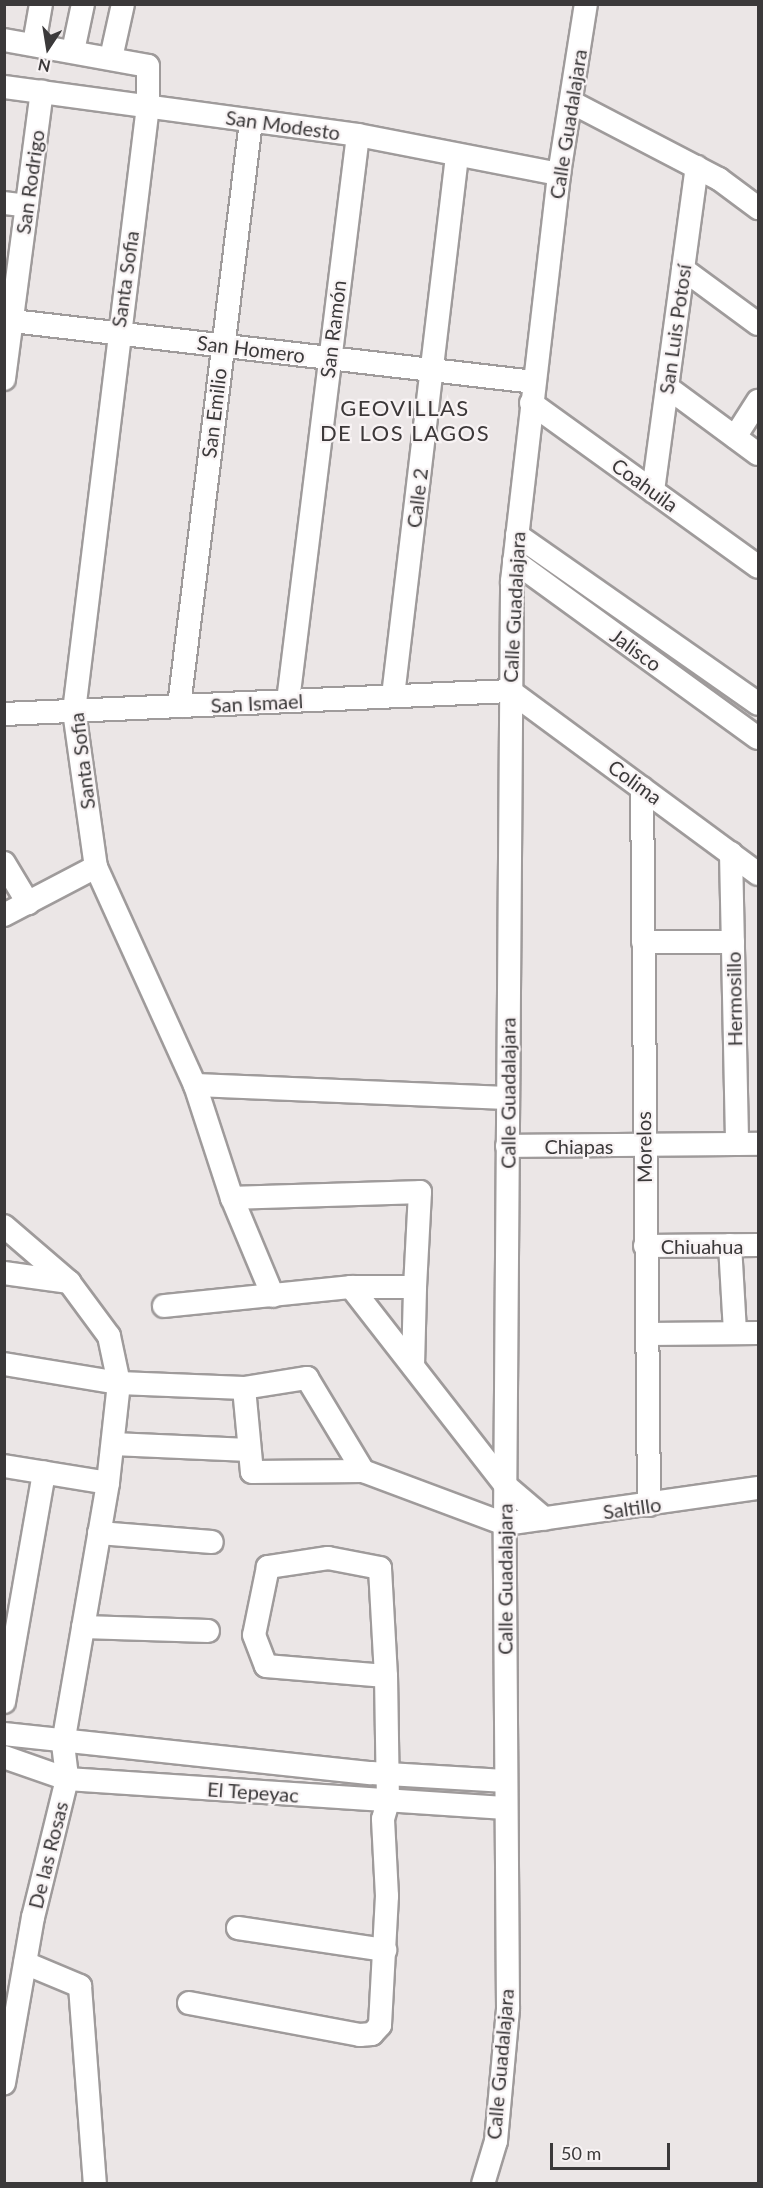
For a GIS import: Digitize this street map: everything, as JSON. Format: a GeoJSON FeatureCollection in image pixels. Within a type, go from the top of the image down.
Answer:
{"type":"FeatureCollection","features":[{"type":"Feature","properties":{"kind":"street"},"geometry":{"type":"LineString","coordinates":[[34,44],[41,4]]}},
{"type":"Feature","properties":{"kind":"street"},"geometry":{"type":"LineString","coordinates":[[73,51],[84,4]]}},
{"type":"Feature","properties":{"kind":"street"},"geometry":{"type":"LineString","coordinates":[[4,40],[111,58],[123,4]]}},
{"type":"Feature","properties":{"kind":"street","name":"Calle Guadalajara"},"geometry":{"type":"LineString","coordinates":[[483,2184],[496,2141],[508,2008],[505,1485],[510,691],[514,561],[559,174],[573,103],[586,4]]}},
{"type":"Feature","properties":{"kind":"street","name":"Santa Sofia"},"geometry":{"type":"LineString","coordinates":[[111,58],[147,66],[148,106],[117,333],[74,711],[96,867],[195,1085],[232,1198],[273,1296]]}},
{"type":"Feature","properties":{"kind":"street","name":"San Modesto"},"geometry":{"type":"LineString","coordinates":[[4,87],[358,135],[559,174]]}},
{"type":"Feature","properties":{"kind":"street","name":"San Rodrigo"},"geometry":{"type":"LineString","coordinates":[[4,379],[16,204],[42,92]]}},
{"type":"Feature","properties":{"kind":"street"},"geometry":{"type":"LineString","coordinates":[[573,103],[759,198]]}},
{"type":"Feature","properties":{"kind":"street","name":"San Emilio"},"geometry":{"type":"LineString","coordinates":[[179,706],[251,121]]}},
{"type":"Feature","properties":{"kind":"street","name":"San Ramón"},"geometry":{"type":"LineString","coordinates":[[288,701],[358,135]]}},
{"type":"Feature","properties":{"kind":"street","name":"Calle 2"},"geometry":{"type":"LineString","coordinates":[[393,696],[457,156]]}},
{"type":"Feature","properties":{"kind":"street","name":"San Luis Potosí"},"geometry":{"type":"LineString","coordinates":[[653,490],[697,167]]}},
{"type":"Feature","properties":{"kind":"street"},"geometry":{"type":"LineString","coordinates":[[719,179],[759,208]]}},
{"type":"Feature","properties":{"kind":"street"},"geometry":{"type":"LineString","coordinates":[[683,269],[759,324]]}},
{"type":"Feature","properties":{"kind":"street","name":"San Homero"},"geometry":{"type":"LineString","coordinates":[[8,320],[432,370],[532,392]]}},
{"type":"Feature","properties":{"kind":"street"},"geometry":{"type":"LineString","coordinates":[[667,387],[759,454]]}},
{"type":"Feature","properties":{"kind":"street","name":"Coahuila"},"geometry":{"type":"LineString","coordinates":[[532,392],[653,490],[759,567]]}},
{"type":"Feature","properties":{"kind":"street"},"geometry":{"type":"LineString","coordinates":[[735,437],[759,401]]}},
{"type":"Feature","properties":{"kind":"street","name":"Jalisco"},"geometry":{"type":"LineString","coordinates":[[517,536],[759,704]]}},
{"type":"Feature","properties":{"kind":"street","name":"Jalisco"},"geometry":{"type":"LineString","coordinates":[[514,561],[759,738]]}},
{"type":"Feature","properties":{"kind":"street","name":"San Ismael"},"geometry":{"type":"LineString","coordinates":[[4,714],[510,691]]}},
{"type":"Feature","properties":{"kind":"street","name":"Colima"},"geometry":{"type":"LineString","coordinates":[[510,691],[759,874]]}},
{"type":"Feature","properties":{"kind":"street","name":"Morelos"},"geometry":{"type":"LineString","coordinates":[[642,788],[645,1246],[650,1505]]}},
{"type":"Feature","properties":{"kind":"street","name":"Hermosillo"},"geometry":{"type":"LineString","coordinates":[[731,853],[733,942],[748,1144]]}},
{"type":"Feature","properties":{"kind":"street"},"geometry":{"type":"LineString","coordinates":[[4,863],[28,903]]}},
{"type":"Feature","properties":{"kind":"street"},"geometry":{"type":"LineString","coordinates":[[4,915],[96,867]]}},
{"type":"Feature","properties":{"kind":"street"},"geometry":{"type":"LineString","coordinates":[[643,942],[733,942]]}},
{"type":"Feature","properties":{"kind":"street"},"geometry":{"type":"LineString","coordinates":[[195,1085],[508,1098]]}},
{"type":"Feature","properties":{"kind":"street","name":"Chiapas"},"geometry":{"type":"LineString","coordinates":[[507,1146],[748,1144]]}},
{"type":"Feature","properties":{"kind":"street"},"geometry":{"type":"LineString","coordinates":[[232,1198],[420,1192],[413,1366]]}},
{"type":"Feature","properties":{"kind":"street","name":"De las Rosas"},"geometry":{"type":"LineString","coordinates":[[4,1226],[69,1282],[109,1336],[119,1383],[108,1483],[63,1744],[67,1779],[25,1963],[4,2083]]}},
{"type":"Feature","properties":{"kind":"street"},"geometry":{"type":"LineString","coordinates":[[730,1245],[735,1333]]}},
{"type":"Feature","properties":{"kind":"street","name":"Chiuahua"},"geometry":{"type":"LineString","coordinates":[[645,1246],[759,1245]]}},
{"type":"Feature","properties":{"kind":"street"},"geometry":{"type":"LineString","coordinates":[[4,1273],[69,1282]]}},
{"type":"Feature","properties":{"kind":"street"},"geometry":{"type":"LineString","coordinates":[[164,1306],[351,1287],[415,1287]]}},
{"type":"Feature","properties":{"kind":"street"},"geometry":{"type":"LineString","coordinates":[[351,1287],[505,1485],[545,1519]]}},
{"type":"Feature","properties":{"kind":"street"},"geometry":{"type":"LineString","coordinates":[[646,1334],[759,1333]]}},
{"type":"Feature","properties":{"kind":"street"},"geometry":{"type":"LineString","coordinates":[[4,1364],[119,1383],[244,1388],[307,1378],[363,1472]]}},
{"type":"Feature","properties":{"kind":"street"},"geometry":{"type":"LineString","coordinates":[[244,1388],[252,1472],[363,1472],[505,1524]]}},
{"type":"Feature","properties":{"kind":"street"},"geometry":{"type":"LineString","coordinates":[[113,1444],[249,1450]]}},
{"type":"Feature","properties":{"kind":"street"},"geometry":{"type":"LineString","coordinates":[[4,1466],[108,1483]]}},
{"type":"Feature","properties":{"kind":"street"},"geometry":{"type":"LineString","coordinates":[[4,1702],[44,1472]]}},
{"type":"Feature","properties":{"kind":"street","name":"Saltillo"},"geometry":{"type":"LineString","coordinates":[[505,1524],[759,1488]]}},
{"type":"Feature","properties":{"kind":"street"},"geometry":{"type":"LineString","coordinates":[[99,1533],[212,1542]]}},
{"type":"Feature","properties":{"kind":"street"},"geometry":{"type":"LineString","coordinates":[[189,2003],[372,2034],[380,2025],[385,1950],[379,1774],[380,1568],[328,1558],[268,1567],[254,1635],[266,1666],[378,1675]]}},
{"type":"Feature","properties":{"kind":"street"},"geometry":{"type":"LineString","coordinates":[[83,1627],[208,1631]]}},
{"type":"Feature","properties":{"kind":"street","name":"El Tepeyac"},"geometry":{"type":"LineString","coordinates":[[4,1734],[63,1744],[379,1774],[506,1781]]}},
{"type":"Feature","properties":{"kind":"street","name":"El Tepeyac"},"geometry":{"type":"LineString","coordinates":[[4,1757],[67,1779],[380,1807],[506,1808]]}},
{"type":"Feature","properties":{"kind":"street"},"geometry":{"type":"LineString","coordinates":[[238,1928],[385,1950]]}},
{"type":"Feature","properties":{"kind":"street"},"geometry":{"type":"LineString","coordinates":[[25,1963],[80,1986],[95,2184]]}},
{"type":"Feature","properties":{"kind":"district","name":"GEOVILLAS DE LOS LAGOS"},"geometry":{"type":"Point","coordinates":[405,420]}}]}
